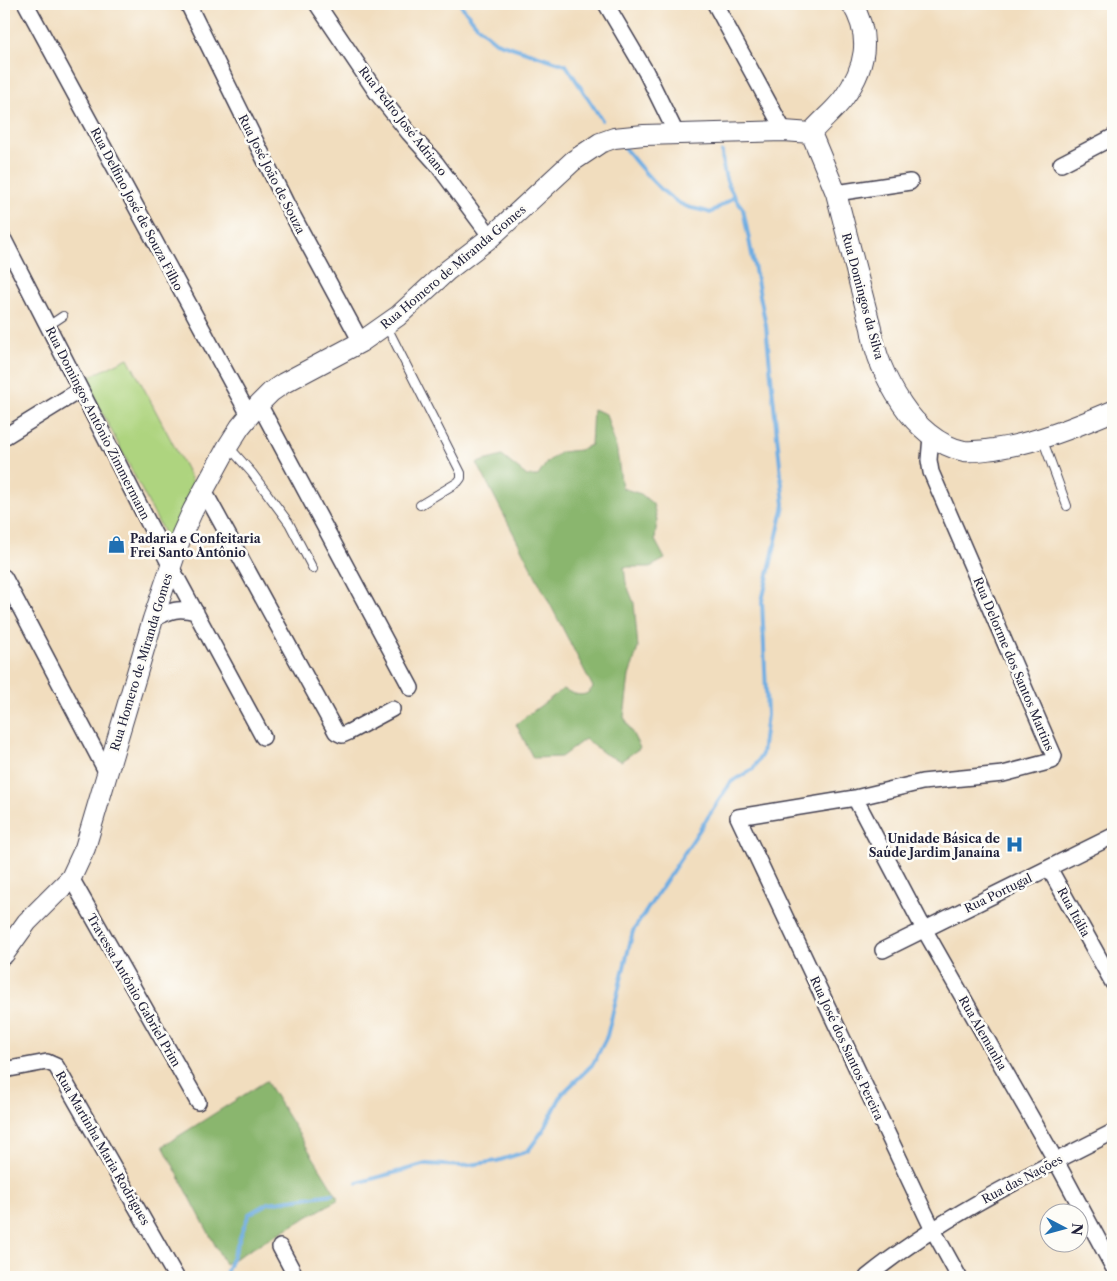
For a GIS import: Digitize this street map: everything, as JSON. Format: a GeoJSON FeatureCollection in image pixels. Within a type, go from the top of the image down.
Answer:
{"type":"FeatureCollection","features":[{"type":"Feature","properties":{"kind":"street","name":"Rua Delfino José de Souza Filho"},"geometry":{"type":"LineString","coordinates":[[26,4],[411,688]]}},
{"type":"Feature","properties":{"kind":"street","name":"Rua José João de Souza"},"geometry":{"type":"LineString","coordinates":[[188,4],[286,203],[361,342]]}},
{"type":"Feature","properties":{"kind":"street","name":"Rua Pedro José Adriano"},"geometry":{"type":"LineString","coordinates":[[317,4],[377,93],[436,163],[491,237]]}},
{"type":"Feature","properties":{"kind":"street"},"geometry":{"type":"LineString","coordinates":[[606,4],[646,72],[677,135]]}},
{"type":"Feature","properties":{"kind":"street"},"geometry":{"type":"LineString","coordinates":[[715,4],[784,131]]}},
{"type":"Feature","properties":{"kind":"street"},"geometry":{"type":"LineString","coordinates":[[811,133],[844,99],[858,71],[865,45],[863,27],[855,5]]}},
{"type":"Feature","properties":{"kind":"street","name":"Rua Homero de Miranda Gomes"},"geometry":{"type":"LineString","coordinates":[[4,954],[27,922],[71,878],[85,848],[170,565],[182,534],[228,446],[254,409],[271,392],[292,378],[361,342],[398,316],[448,270],[491,237],[573,161],[600,143],[614,138],[630,136],[784,131],[811,133]]}},
{"type":"Feature","properties":{"kind":"street","name":"Rua Domingos da Silva"},"geometry":{"type":"LineString","coordinates":[[811,133],[836,193],[879,362],[886,378],[905,408],[931,436],[952,447],[965,451],[1002,448],[1042,438],[1113,410]]}},
{"type":"Feature","properties":{"kind":"street"},"geometry":{"type":"LineString","coordinates":[[1060,164],[1113,137]]}},
{"type":"Feature","properties":{"kind":"street"},"geometry":{"type":"LineString","coordinates":[[836,193],[910,182]]}},
{"type":"Feature","properties":{"kind":"street","name":"Rua Domingos Antônio Zimmermann"},"geometry":{"type":"LineString","coordinates":[[4,240],[170,565],[263,737]]}},
{"type":"Feature","properties":{"kind":"street"},"geometry":{"type":"LineString","coordinates":[[4,437],[80,390]]}},
{"type":"Feature","properties":{"kind":"street","name":"Rua Delorme dos Santos Martins"},"geometry":{"type":"LineString","coordinates":[[738,817],[855,798],[922,782],[1003,774],[1052,761],[1054,756],[931,472],[929,460],[931,436]]}},
{"type":"Feature","properties":{"kind":"street"},"geometry":{"type":"LineString","coordinates":[[204,491],[336,732],[342,735],[392,708]]}},
{"type":"Feature","properties":{"kind":"street"},"geometry":{"type":"LineString","coordinates":[[4,577],[107,773]]}},
{"type":"Feature","properties":{"kind":"street"},"geometry":{"type":"LineString","coordinates":[[153,620],[176,609],[196,612]]}},
{"type":"Feature","properties":{"kind":"street","name":"Rua Alemanha"},"geometry":{"type":"LineString","coordinates":[[855,798],[924,929],[1056,1161],[1113,1267]]}},
{"type":"Feature","properties":{"kind":"street","name":"Rua José dos Santos Pereira"},"geometry":{"type":"LineString","coordinates":[[738,817],[932,1228],[959,1277]]}},
{"type":"Feature","properties":{"kind":"street","name":"Rua Portugal"},"geometry":{"type":"LineString","coordinates":[[883,950],[1113,836]]}},
{"type":"Feature","properties":{"kind":"street","name":"Rua Itália"},"geometry":{"type":"LineString","coordinates":[[1049,868],[1113,983]]}},
{"type":"Feature","properties":{"kind":"street","name":"Travessa Antônio Gabriel Prim"},"geometry":{"type":"LineString","coordinates":[[71,878],[198,1102]]}},
{"type":"Feature","properties":{"kind":"street","name":"Rua Martinha Maria Rodrigues"},"geometry":{"type":"LineString","coordinates":[[4,1070],[48,1062],[56,1066],[176,1277]]}},
{"type":"Feature","properties":{"kind":"street","name":"Rua das Nações"},"geometry":{"type":"LineString","coordinates":[[867,1277],[891,1257],[932,1228],[1113,1132]]}},
{"type":"Feature","properties":{"kind":"street"},"geometry":{"type":"LineString","coordinates":[[280,1247],[296,1277]]}},
{"type":"Feature","properties":{"kind":"lane"},"geometry":{"type":"LineString","coordinates":[[48,326],[63,316]]}},
{"type":"Feature","properties":{"kind":"lane"},"geometry":{"type":"LineString","coordinates":[[386,325],[461,473],[461,478],[458,482],[420,505]]}},
{"type":"Feature","properties":{"kind":"lane"},"geometry":{"type":"LineString","coordinates":[[1042,438],[1066,506]]}},
{"type":"Feature","properties":{"kind":"lane"},"geometry":{"type":"LineString","coordinates":[[228,446],[290,523],[314,569]]}},
{"type":"Feature","properties":{"kind":"green space"},"geometry":{"type":"Polygon","coordinates":[[[128,358],[194,484],[169,543],[85,379],[128,358]]]}},
{"type":"Feature","properties":{"kind":"green space"},"geometry":{"type":"Polygon","coordinates":[[[593,409],[606,414],[617,451],[622,488],[641,494],[653,504],[657,520],[655,540],[665,559],[650,567],[624,567],[626,583],[634,603],[638,648],[629,676],[624,717],[640,748],[621,761],[605,754],[585,739],[561,757],[533,758],[516,724],[563,689],[583,695],[593,687],[477,463],[502,456],[527,476],[538,476],[547,462],[561,452],[579,450],[591,445],[593,409]]]}},
{"type":"Feature","properties":{"kind":"green space"},"geometry":{"type":"Polygon","coordinates":[[[266,1081],[339,1199],[225,1264],[163,1146],[266,1081]]]}},
{"type":"Feature","properties":{"kind":"waterway"},"geometry":{"type":"LineString","coordinates":[[460,4],[479,28],[496,42],[566,65],[602,120]]}},
{"type":"Feature","properties":{"kind":"waterway"},"geometry":{"type":"LineString","coordinates":[[621,144],[657,186],[683,205],[710,213],[734,197]]}},
{"type":"Feature","properties":{"kind":"waterway"},"geometry":{"type":"LineString","coordinates":[[357,1183],[426,1164],[462,1166],[497,1161],[528,1151],[544,1129],[562,1094],[593,1064],[607,1036],[633,931],[731,782],[753,769],[762,754],[767,715],[762,601],[784,505],[766,326],[743,209],[727,182],[722,152]]}},
{"type":"Feature","properties":{"kind":"waterway"},"geometry":{"type":"LineString","coordinates":[[225,1276],[249,1214],[268,1203],[333,1194]]}},
{"type":"Feature","properties":{"kind":"place","name":"Padaria e Confeitaria Frei Santo Antônio"},"geometry":{"type":"Point","coordinates":[116,545]}},
{"type":"Feature","properties":{"kind":"place","name":"Unidade Básica de Saúde Jardim Janaína"},"geometry":{"type":"Point","coordinates":[1014,845]}}]}
